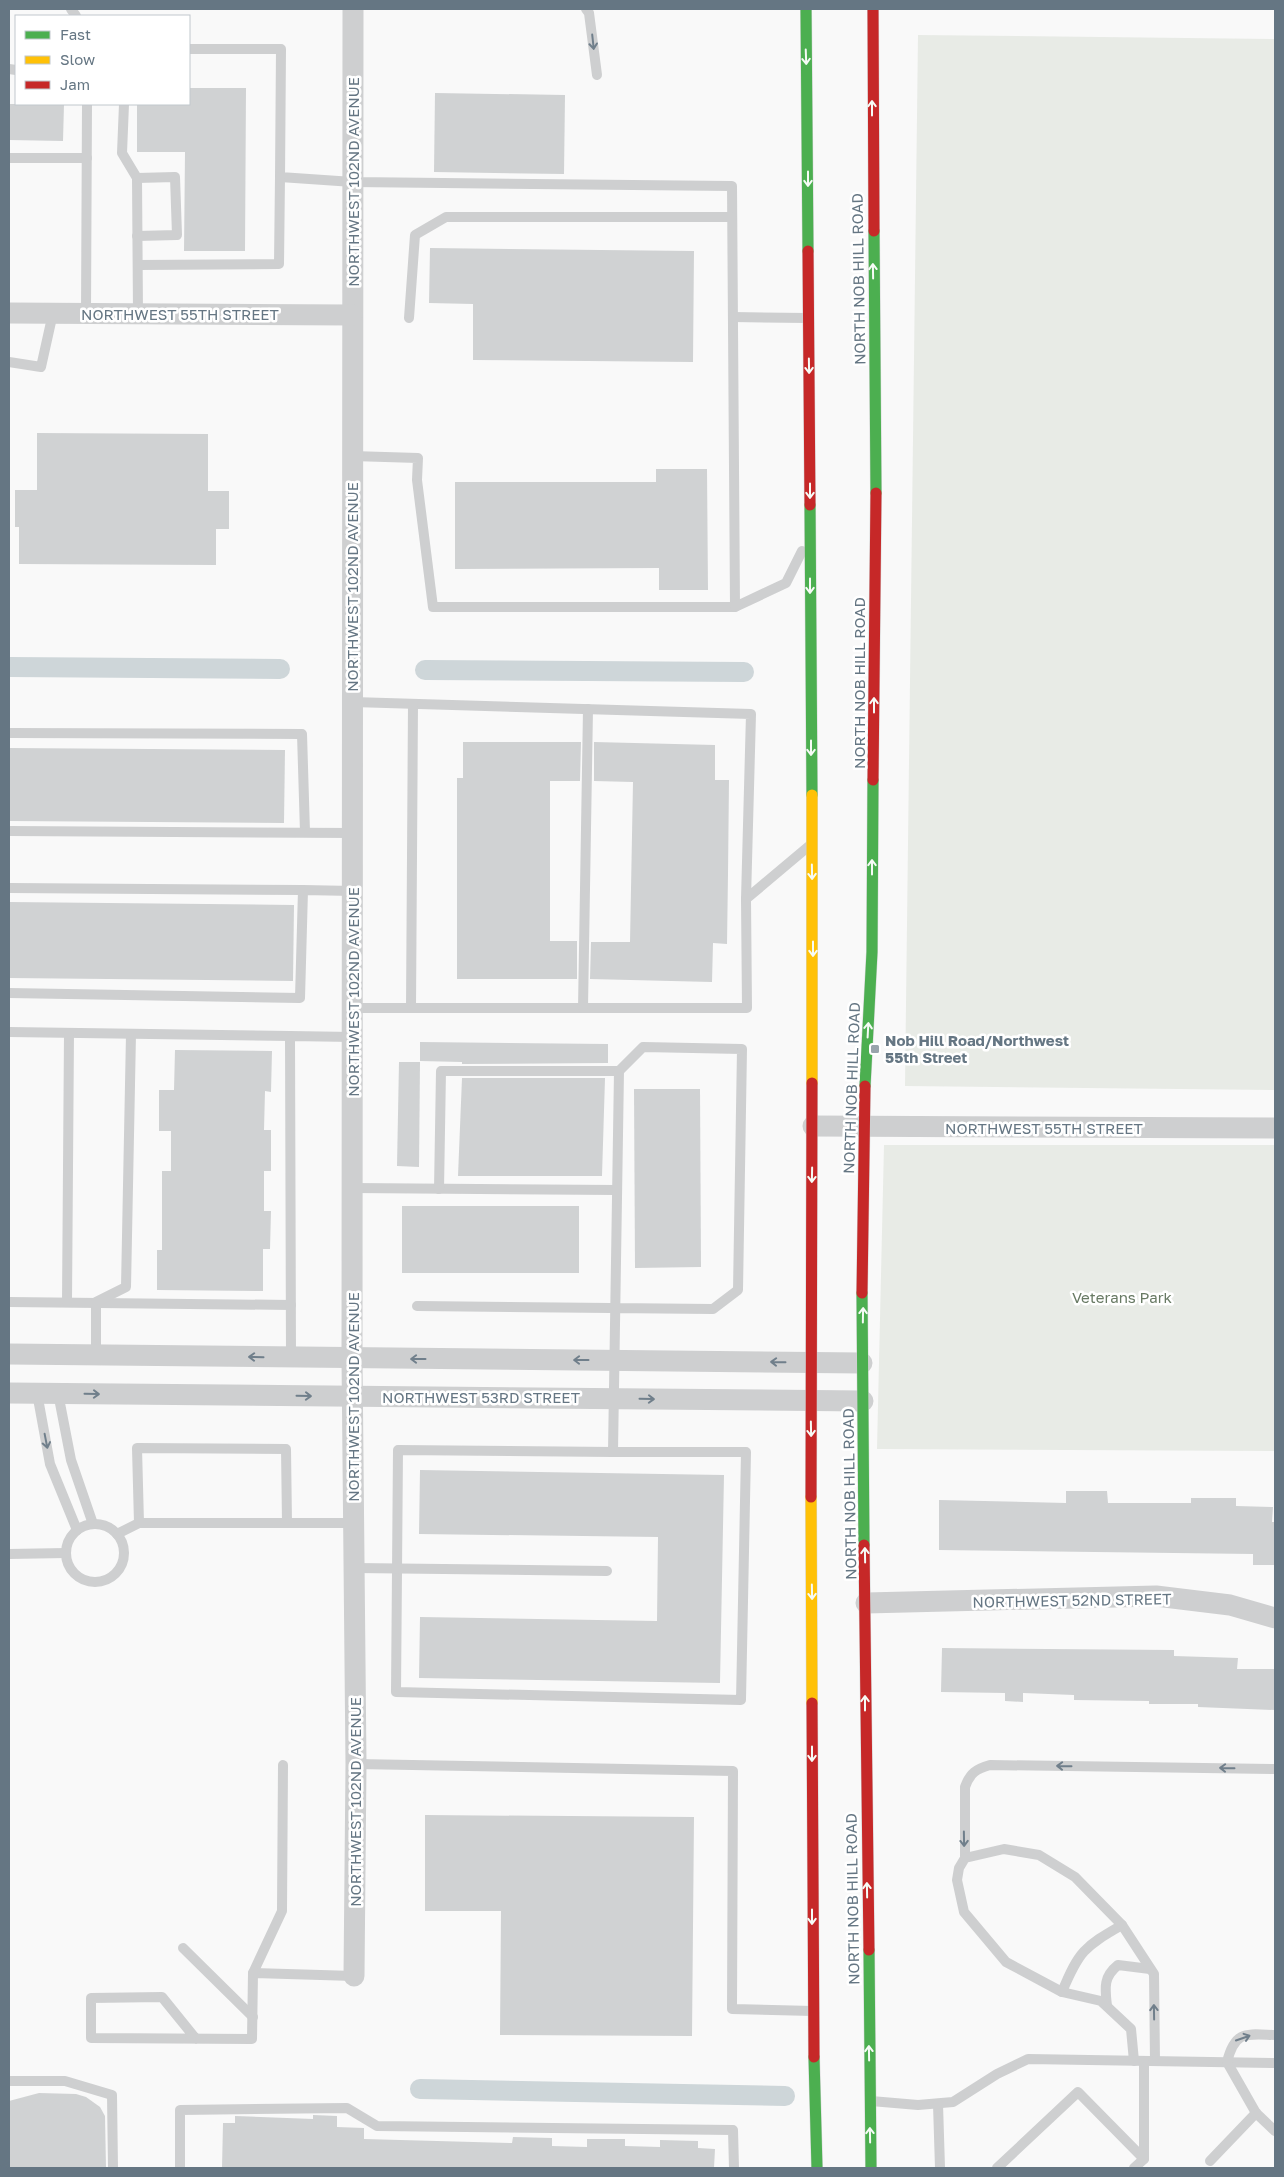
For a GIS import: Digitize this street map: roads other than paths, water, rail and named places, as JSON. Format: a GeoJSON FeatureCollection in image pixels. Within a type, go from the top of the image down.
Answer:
{"type":"FeatureCollection","features":[{"type":"Feature","properties":{"kind":"main road"},"geometry":{"type":"LineString","coordinates":[[806,9],[813,1126],[810,1363],[812,2011],[817,2168]]}},
{"type":"Feature","properties":{"kind":"main road","name":"NORTH NOB HILL ROAD"},"geometry":{"type":"LineString","coordinates":[[870,2168],[866,1603],[862,1364],[863,1127],[872,923],[876,483],[873,9]]}},
{"type":"Feature","properties":{"kind":"street","name":"NORTHWEST 102ND AVENUE"},"geometry":{"type":"LineString","coordinates":[[354,9],[352,315],[352,1358],[356,1764],[354,1976]]}},
{"type":"Feature","properties":{"kind":"street","name":"NORTHWEST 55TH STREET"},"geometry":{"type":"LineString","coordinates":[[9,313],[352,315]]}},
{"type":"Feature","properties":{"kind":"street","name":"NORTHWEST 55TH STREET"},"geometry":{"type":"LineString","coordinates":[[813,1126],[1275,1128]]}},
{"type":"Feature","properties":{"kind":"street"},"geometry":{"type":"LineString","coordinates":[[9,1354],[862,1364]]}},
{"type":"Feature","properties":{"kind":"street","name":"NORTHWEST 53RD STREET"},"geometry":{"type":"LineString","coordinates":[[9,1392],[863,1401]]}},
{"type":"Feature","properties":{"kind":"street","name":"NORTHWEST 52ND STREET"},"geometry":{"type":"LineString","coordinates":[[866,1603],[1156,1596],[1230,1605],[1275,1618]]}},
{"type":"Feature","properties":{"kind":"lane"},"geometry":{"type":"LineString","coordinates":[[586,9],[590,18],[597,76]]}},
{"type":"Feature","properties":{"kind":"lane"},"geometry":{"type":"LineString","coordinates":[[138,265],[279,264],[281,48],[190,50]]}},
{"type":"Feature","properties":{"kind":"lane"},"geometry":{"type":"LineString","coordinates":[[86,313],[87,105]]}},
{"type":"Feature","properties":{"kind":"lane"},"geometry":{"type":"LineString","coordinates":[[124,105],[122,152],[137,178],[138,313]]}},
{"type":"Feature","properties":{"kind":"lane"},"geometry":{"type":"LineString","coordinates":[[9,158],[87,158]]}},
{"type":"Feature","properties":{"kind":"lane"},"geometry":{"type":"LineString","coordinates":[[137,178],[174,176],[177,235],[138,236]]}},
{"type":"Feature","properties":{"kind":"lane"},"geometry":{"type":"LineString","coordinates":[[280,177],[353,182],[732,186],[734,607]]}},
{"type":"Feature","properties":{"kind":"lane"},"geometry":{"type":"LineString","coordinates":[[409,318],[415,235],[446,217],[732,217]]}},
{"type":"Feature","properties":{"kind":"lane"},"geometry":{"type":"LineString","coordinates":[[9,362],[41,367],[53,313]]}},
{"type":"Feature","properties":{"kind":"lane"},"geometry":{"type":"LineString","coordinates":[[733,317],[808,318]]}},
{"type":"Feature","properties":{"kind":"lane"},"geometry":{"type":"LineString","coordinates":[[352,456],[418,458],[417,480],[433,606],[734,607],[786,583],[810,537]]}},
{"type":"Feature","properties":{"kind":"lane"},"geometry":{"type":"LineString","coordinates":[[353,702],[751,714],[746,899],[747,1008],[353,1008]]}},
{"type":"Feature","properties":{"kind":"lane"},"geometry":{"type":"LineString","coordinates":[[411,1008],[413,704]]}},
{"type":"Feature","properties":{"kind":"lane"},"geometry":{"type":"LineString","coordinates":[[583,1008],[588,709]]}},
{"type":"Feature","properties":{"kind":"lane"},"geometry":{"type":"LineString","coordinates":[[9,732],[302,734],[305,832]]}},
{"type":"Feature","properties":{"kind":"lane"},"geometry":{"type":"LineString","coordinates":[[9,831],[353,833]]}},
{"type":"Feature","properties":{"kind":"lane"},"geometry":{"type":"LineString","coordinates":[[746,899],[812,843]]}},
{"type":"Feature","properties":{"kind":"lane"},"geometry":{"type":"LineString","coordinates":[[9,888],[353,891]]}},
{"type":"Feature","properties":{"kind":"lane"},"geometry":{"type":"LineString","coordinates":[[9,993],[300,998],[303,890]]}},
{"type":"Feature","properties":{"kind":"lane"},"geometry":{"type":"LineString","coordinates":[[9,1032],[353,1036]]}},
{"type":"Feature","properties":{"kind":"lane"},"geometry":{"type":"LineString","coordinates":[[67,1302],[69,1032]]}},
{"type":"Feature","properties":{"kind":"lane"},"geometry":{"type":"LineString","coordinates":[[96,1302],[126,1287],[131,1034]]}},
{"type":"Feature","properties":{"kind":"lane"},"geometry":{"type":"LineString","coordinates":[[290,1036],[291,1357]]}},
{"type":"Feature","properties":{"kind":"lane"},"geometry":{"type":"LineString","coordinates":[[417,1306],[616,1308],[713,1309],[738,1290],[742,1049],[643,1047],[619,1071],[618,1190],[616,1308],[613,1452]]}},
{"type":"Feature","properties":{"kind":"lane"},"geometry":{"type":"LineString","coordinates":[[439,1189],[441,1071],[619,1071]]}},
{"type":"Feature","properties":{"kind":"lane"},"geometry":{"type":"LineString","coordinates":[[353,1188],[618,1190]]}},
{"type":"Feature","properties":{"kind":"lane"},"geometry":{"type":"LineString","coordinates":[[9,1302],[291,1305]]}},
{"type":"Feature","properties":{"kind":"lane"},"geometry":{"type":"LineString","coordinates":[[96,1302],[96,1355]]}},
{"type":"Feature","properties":{"kind":"lane"},"geometry":{"type":"LineString","coordinates":[[48,1393],[93,1524]]}},
{"type":"Feature","properties":{"kind":"lane"},"geometry":{"type":"LineString","coordinates":[[48,1393],[50,1464],[77,1530]]}},
{"type":"Feature","properties":{"kind":"lane"},"geometry":{"type":"LineString","coordinates":[[139,1523],[137,1448],[286,1449],[287,1523]]}},
{"type":"Feature","properties":{"kind":"lane"},"geometry":{"type":"LineString","coordinates":[[398,1450],[613,1452],[746,1452],[741,1700],[396,1692],[398,1450]]}},
{"type":"Feature","properties":{"kind":"lane"},"geometry":{"type":"LineString","coordinates":[[117,1534],[139,1523],[354,1523]]}},
{"type":"Feature","properties":{"kind":"lane"},"geometry":{"type":"LineString","coordinates":[[93,1524],[110,1528],[117,1534],[124,1550],[124,1560],[120,1568],[106,1580],[96,1582],[79,1577],[72,1570],[66,1553],[71,1537],[77,1530],[93,1524]]}},
{"type":"Feature","properties":{"kind":"lane"},"geometry":{"type":"LineString","coordinates":[[10,1555],[66,1553]]}},
{"type":"Feature","properties":{"kind":"lane"},"geometry":{"type":"LineString","coordinates":[[355,1568],[607,1571]]}},
{"type":"Feature","properties":{"kind":"lane"},"geometry":{"type":"LineString","coordinates":[[356,1764],[733,1770],[732,2009],[812,2011]]}},
{"type":"Feature","properties":{"kind":"lane"},"geometry":{"type":"LineString","coordinates":[[196,2039],[162,1997],[91,1998],[90,2038],[196,2039],[252,2039],[253,1973],[282,1911],[283,1765]]}},
{"type":"Feature","properties":{"kind":"lane"},"geometry":{"type":"LineString","coordinates":[[1145,2061],[1131,2029],[1101,2001],[1062,1992],[1006,1962],[964,1912],[956,1880],[964,1858],[965,1787],[969,1776],[990,1765],[1275,1769]]}},
{"type":"Feature","properties":{"kind":"lane"},"geometry":{"type":"LineString","coordinates":[[964,1858],[983,1852],[1004,1849],[1039,1855],[1075,1877],[1122,1925],[1154,1974],[1145,2061],[1144,2159],[1134,2168]]}},
{"type":"Feature","properties":{"kind":"lane"},"geometry":{"type":"LineString","coordinates":[[1062,1992],[1072,1967],[1085,1948],[1122,1925]]}},
{"type":"Feature","properties":{"kind":"lane"},"geometry":{"type":"LineString","coordinates":[[183,1948],[253,2017]]}},
{"type":"Feature","properties":{"kind":"lane"},"geometry":{"type":"LineString","coordinates":[[1107,2006],[1105,1981],[1109,1972],[1118,1965],[1150,1969]]}},
{"type":"Feature","properties":{"kind":"lane"},"geometry":{"type":"LineString","coordinates":[[253,1973],[354,1976]]}},
{"type":"Feature","properties":{"kind":"lane"},"geometry":{"type":"LineString","coordinates":[[1275,2035],[1253,2035],[1235,2040],[1227,2062],[1256,2113],[1275,2131]]}},
{"type":"Feature","properties":{"kind":"lane"},"geometry":{"type":"LineString","coordinates":[[870,2101],[918,2105],[953,2102],[988,2079],[1028,2059],[1275,2063]]}},
{"type":"Feature","properties":{"kind":"lane"},"geometry":{"type":"LineString","coordinates":[[9,2081],[65,2082],[112,2095],[113,2168]]}},
{"type":"Feature","properties":{"kind":"lane"},"geometry":{"type":"LineString","coordinates":[[997,2168],[1078,2092],[1144,2159]]}},
{"type":"Feature","properties":{"kind":"lane"},"geometry":{"type":"LineString","coordinates":[[938,2104],[940,2168]]}},
{"type":"Feature","properties":{"kind":"lane"},"geometry":{"type":"LineString","coordinates":[[180,2168],[180,2110],[347,2108],[377,2126],[733,2130],[734,2168]]}},
{"type":"Feature","properties":{"kind":"lane"},"geometry":{"type":"LineString","coordinates":[[1210,2161],[1256,2113]]}},
{"type":"Feature","properties":{"kind":"waterway"},"geometry":{"type":"LineString","coordinates":[[9,667],[280,669]]}},
{"type":"Feature","properties":{"kind":"waterway"},"geometry":{"type":"LineString","coordinates":[[425,670],[744,672]]}},
{"type":"Feature","properties":{"kind":"waterway"},"geometry":{"type":"LineString","coordinates":[[420,2089],[785,2096]]}},
{"type":"Feature","properties":{"kind":"place","name":"Nob Hill Road/Northwest 55th Street"},"geometry":{"type":"Point","coordinates":[875,1049]}},
{"type":"Feature","properties":{"kind":"park label","name":"Veterans Park"},"geometry":{"type":"Point","coordinates":[1122,1297]}}]}
